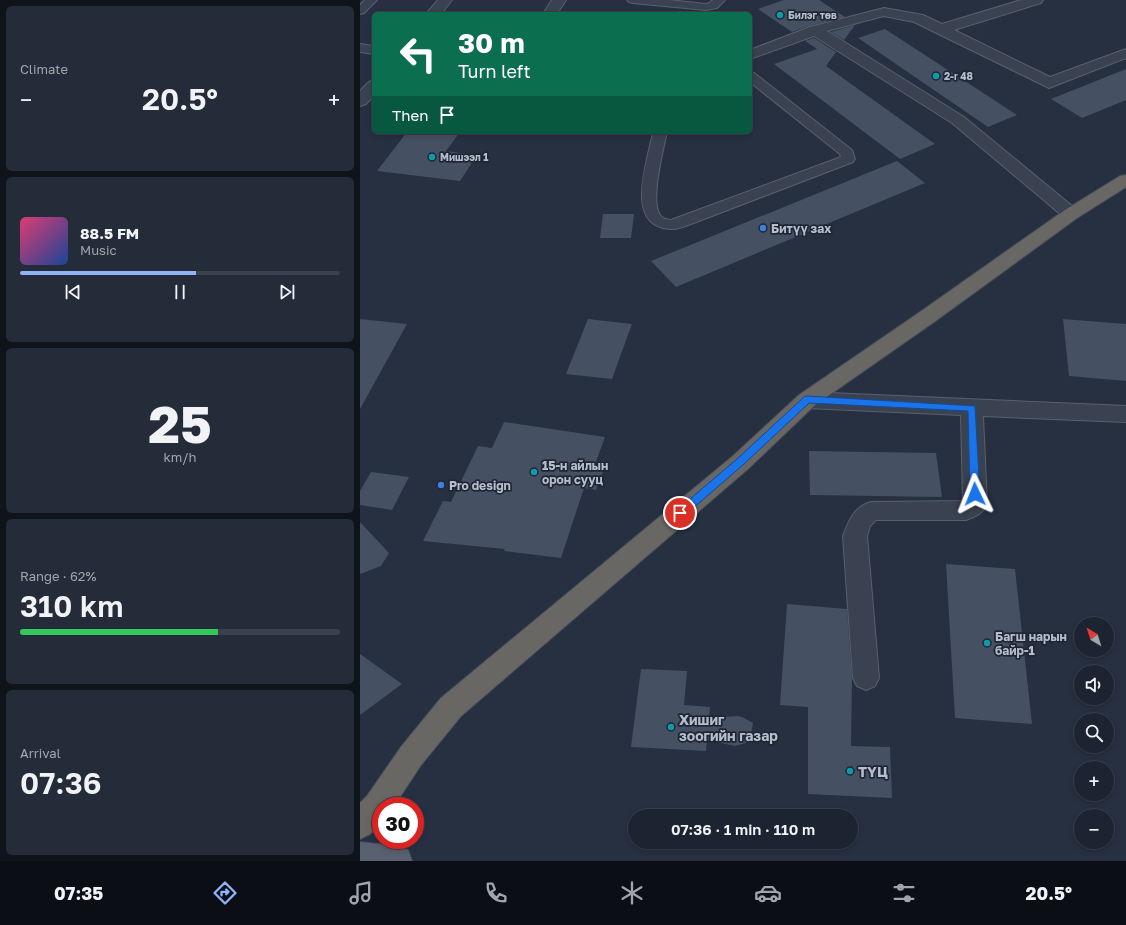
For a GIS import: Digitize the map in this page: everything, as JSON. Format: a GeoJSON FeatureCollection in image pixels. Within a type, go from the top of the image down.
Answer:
{"type":"FeatureCollection","features":[{"type":"Feature","properties":{"kind":"highway"},"geometry":{"type":"LineString","coordinates":[[360,824],[377,806],[411,756],[451,707],[740,462],[807,400],[927,317],[1071,214],[1126,180]]}},
{"type":"Feature","properties":{"kind":"main road"},"geometry":{"type":"LineString","coordinates":[[360,857],[397,861]]}},
{"type":"Feature","properties":{"kind":"street"},"geometry":{"type":"LineString","coordinates":[[435,12],[445,0]]}},
{"type":"Feature","properties":{"kind":"street"},"geometry":{"type":"LineString","coordinates":[[551,12],[559,0]]}},
{"type":"Feature","properties":{"kind":"street"},"geometry":{"type":"LineString","coordinates":[[942,29],[1036,0]]}},
{"type":"Feature","properties":{"kind":"street"},"geometry":{"type":"LineString","coordinates":[[752,54],[815,30],[884,12],[918,18],[1049,83],[1126,53]]}},
{"type":"Feature","properties":{"kind":"street"},"geometry":{"type":"LineString","coordinates":[[815,30],[958,120],[1071,214]]}},
{"type":"Feature","properties":{"kind":"street"},"geometry":{"type":"LineString","coordinates":[[360,48],[372,50]]}},
{"type":"Feature","properties":{"kind":"street"},"geometry":{"type":"LineString","coordinates":[[360,101],[372,87]]}},
{"type":"Feature","properties":{"kind":"street"},"geometry":{"type":"LineString","coordinates":[[807,400],[1126,414]]}},
{"type":"Feature","properties":{"kind":"street"},"geometry":{"type":"LineString","coordinates":[[866,678],[855,536],[860,521],[871,511],[966,511],[976,505],[972,408]]}},
{"type":"Feature","properties":{"kind":"lane"},"geometry":{"type":"LineString","coordinates":[[360,11],[371,0]]}},
{"type":"Feature","properties":{"kind":"lane"},"geometry":{"type":"LineString","coordinates":[[633,0],[706,7],[713,6],[719,0]]}},
{"type":"Feature","properties":{"kind":"lane"},"geometry":{"type":"LineString","coordinates":[[660,134],[648,195],[652,215],[659,222],[671,225],[686,221],[848,159],[847,153],[752,78]]}},
{"type":"Feature","properties":{"kind":"building"},"geometry":{"type":"Polygon","coordinates":[[[784,0],[819,0],[845,17],[792,32],[758,9],[784,0]]]}},
{"type":"Feature","properties":{"kind":"building"},"geometry":{"type":"Polygon","coordinates":[[[855,25],[844,40],[831,32],[855,25]]]}},
{"type":"Feature","properties":{"kind":"building","name":"2-r 48"},"geometry":{"type":"Polygon","coordinates":[[[885,29],[1017,115],[988,127],[858,38],[885,29]]]}},
{"type":"Feature","properties":{"kind":"building"},"geometry":{"type":"Polygon","coordinates":[[[814,38],[836,52],[826,66],[935,144],[900,159],[774,64],[817,49],[805,41],[814,38]]]}},
{"type":"Feature","properties":{"kind":"building"},"geometry":{"type":"Polygon","coordinates":[[[1126,69],[1126,100],[1082,118],[1051,99],[1126,69]]]}},
{"type":"Feature","properties":{"kind":"building","name":"Мишээл 1"},"geometry":{"type":"Polygon","coordinates":[[[405,134],[459,134],[446,151],[477,155],[460,181],[377,171],[405,134]]]}},
{"type":"Feature","properties":{"kind":"building"},"geometry":{"type":"Polygon","coordinates":[[[897,161],[925,183],[676,287],[651,261],[897,161]]]}},
{"type":"Feature","properties":{"kind":"building"},"geometry":{"type":"Polygon","coordinates":[[[603,214],[634,214],[631,238],[600,238],[603,214]]]}},
{"type":"Feature","properties":{"kind":"building"},"geometry":{"type":"Polygon","coordinates":[[[360,319],[407,324],[360,409],[360,319]]]}},
{"type":"Feature","properties":{"kind":"building"},"geometry":{"type":"Polygon","coordinates":[[[588,319],[632,324],[612,379],[566,374],[588,319]]]}},
{"type":"Feature","properties":{"kind":"building"},"geometry":{"type":"Polygon","coordinates":[[[1063,319],[1126,324],[1126,381],[1069,376],[1063,319]]]}},
{"type":"Feature","properties":{"kind":"building"},"geometry":{"type":"Polygon","coordinates":[[[504,422],[605,437],[594,467],[604,469],[596,490],[584,488],[561,558],[504,551],[505,549],[423,541],[443,501],[451,502],[478,446],[492,448],[504,422]]]}},
{"type":"Feature","properties":{"kind":"building"},"geometry":{"type":"Polygon","coordinates":[[[809,451],[936,453],[942,497],[810,495],[809,451]]]}},
{"type":"Feature","properties":{"kind":"building"},"geometry":{"type":"Polygon","coordinates":[[[371,472],[409,477],[392,510],[360,505],[360,491],[371,472]]]}},
{"type":"Feature","properties":{"kind":"building"},"geometry":{"type":"Polygon","coordinates":[[[360,522],[389,553],[381,566],[360,574],[360,522]]]}},
{"type":"Feature","properties":{"kind":"building","name":"Багш нарын байр-1"},"geometry":{"type":"Polygon","coordinates":[[[946,564],[1015,569],[1032,724],[955,718],[946,564]]]}},
{"type":"Feature","properties":{"kind":"building"},"geometry":{"type":"Polygon","coordinates":[[[787,604],[847,609],[852,680],[851,746],[890,747],[892,798],[808,794],[808,707],[780,705],[787,604]]]}},
{"type":"Feature","properties":{"kind":"building"},"geometry":{"type":"Polygon","coordinates":[[[360,654],[402,684],[360,715],[360,654]]]}},
{"type":"Feature","properties":{"kind":"building","name":"Хишиг зоогийн газар"},"geometry":{"type":"Polygon","coordinates":[[[641,669],[687,671],[684,705],[710,707],[709,718],[742,717],[753,723],[750,739],[746,743],[735,746],[707,740],[706,751],[631,747],[641,669]]]}},
{"type":"Feature","properties":{"kind":"place","name":"Билэг төв"},"geometry":{"type":"Point","coordinates":[780,15]}},
{"type":"Feature","properties":{"kind":"place","name":"2-r 48"},"geometry":{"type":"Point","coordinates":[936,76]}},
{"type":"Feature","properties":{"kind":"place","name":"Мишээл 1"},"geometry":{"type":"Point","coordinates":[432,157]}},
{"type":"Feature","properties":{"kind":"place","name":"Битүү зах"},"geometry":{"type":"Point","coordinates":[763,228]}},
{"type":"Feature","properties":{"kind":"place","name":"15-н айлын орон сууц"},"geometry":{"type":"Point","coordinates":[534,472]}},
{"type":"Feature","properties":{"kind":"place","name":"Pro design"},"geometry":{"type":"Point","coordinates":[441,485]}},
{"type":"Feature","properties":{"kind":"place","name":"Багш нарын байр-1"},"geometry":{"type":"Point","coordinates":[987,643]}},
{"type":"Feature","properties":{"kind":"place","name":"Хишиг зоогийн газар"},"geometry":{"type":"Point","coordinates":[671,727]}},
{"type":"Feature","properties":{"kind":"place","name":"ТҮЦ"},"geometry":{"type":"Point","coordinates":[850,771]}},
{"type":"Feature","properties":{"kind":"route"},"geometry":{"type":"LineString","coordinates":[[680,513],[740,462],[807,400],[972,408],[975,494]]}}]}
